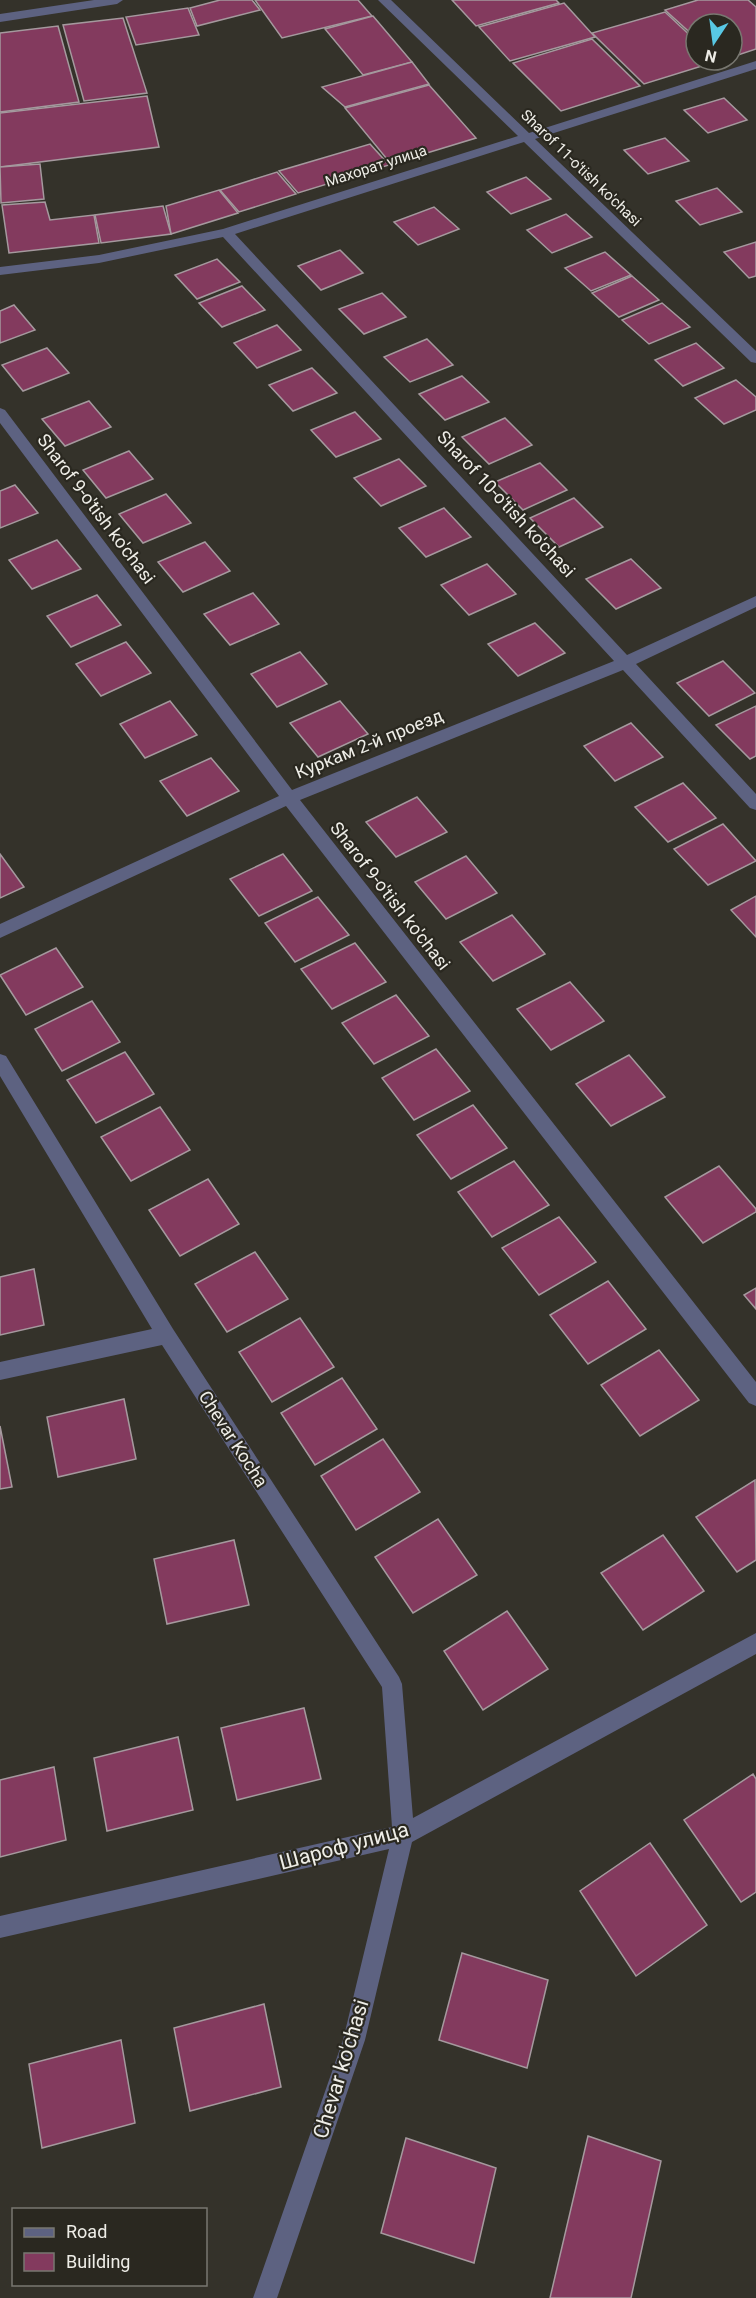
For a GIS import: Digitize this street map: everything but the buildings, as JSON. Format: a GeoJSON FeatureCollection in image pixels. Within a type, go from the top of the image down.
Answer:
{"type":"FeatureCollection","features":[{"type":"Feature","properties":{"kind":"street"},"geometry":{"type":"LineString","coordinates":[[0,18],[117,0]]}},
{"type":"Feature","properties":{"kind":"street","name":"Sharof 11-o'tish ko'chasi"},"geometry":{"type":"LineString","coordinates":[[384,0],[756,359]]}},
{"type":"Feature","properties":{"kind":"street","name":"Махорат улица"},"geometry":{"type":"LineString","coordinates":[[0,271],[99,259],[226,232],[524,136],[756,65]]}},
{"type":"Feature","properties":{"kind":"street","name":"Sharof 10-o'tish ko'chasi"},"geometry":{"type":"LineString","coordinates":[[226,232],[627,662],[756,804]]}},
{"type":"Feature","properties":{"kind":"street","name":"Sharof 9-o'tish ko'chasi"},"geometry":{"type":"LineString","coordinates":[[0,413],[289,798],[756,1397]]}},
{"type":"Feature","properties":{"kind":"street","name":"Куркам 2-й проезд"},"geometry":{"type":"LineString","coordinates":[[0,931],[289,798],[627,662],[756,601]]}},
{"type":"Feature","properties":{"kind":"street","name":"Chevar Kocha"},"geometry":{"type":"LineString","coordinates":[[0,1061],[166,1335],[392,1684],[403,1835]]}},
{"type":"Feature","properties":{"kind":"street"},"geometry":{"type":"LineString","coordinates":[[0,1371],[166,1335]]}},
{"type":"Feature","properties":{"kind":"street","name":"Шароф улица"},"geometry":{"type":"LineString","coordinates":[[0,1927],[403,1835],[756,1643]]}},
{"type":"Feature","properties":{"kind":"street","name":"Chevar ko'chasi"},"geometry":{"type":"LineString","coordinates":[[265,2298],[354,2040],[403,1835]]}}]}
